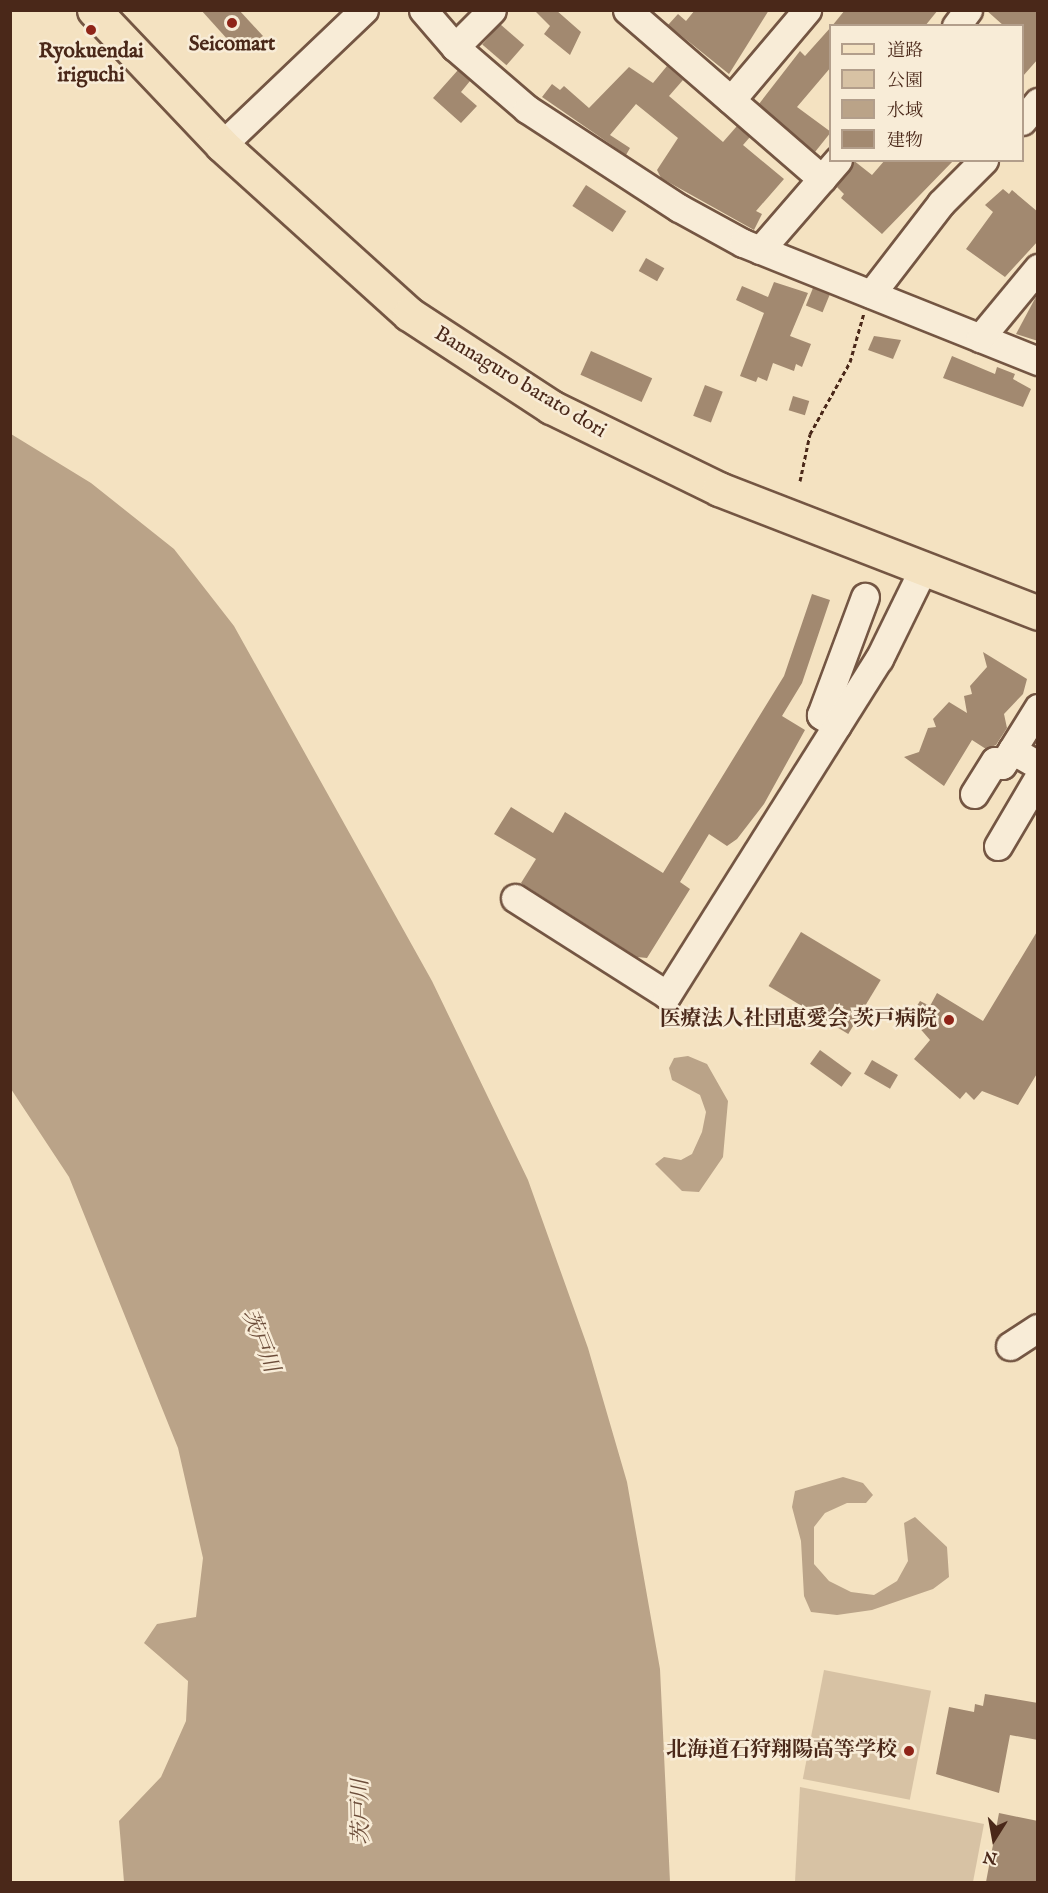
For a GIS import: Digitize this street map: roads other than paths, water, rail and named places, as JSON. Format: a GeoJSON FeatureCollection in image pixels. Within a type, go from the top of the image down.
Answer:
{"type":"FeatureCollection","features":[{"type":"Feature","properties":{"kind":"main road","name":"Bannaguro barato dori"},"geometry":{"type":"LineString","coordinates":[[93,10],[222,145],[409,314],[551,406],[719,489],[1038,613]]}},
{"type":"Feature","properties":{"kind":"street"},"geometry":{"type":"LineString","coordinates":[[222,145],[364,10]]}},
{"type":"Feature","properties":{"kind":"street"},"geometry":{"type":"LineString","coordinates":[[423,10],[455,48],[528,109],[601,161],[760,250],[1038,361]]}},
{"type":"Feature","properties":{"kind":"street"},"geometry":{"type":"LineString","coordinates":[[455,48],[492,10]]}},
{"type":"Feature","properties":{"kind":"street"},"geometry":{"type":"LineString","coordinates":[[731,100],[807,10]]}},
{"type":"Feature","properties":{"kind":"street"},"geometry":{"type":"LineString","coordinates":[[958,24],[968,10]]}},
{"type":"Feature","properties":{"kind":"street"},"geometry":{"type":"LineString","coordinates":[[642,15],[731,100],[830,170],[760,250]]}},
{"type":"Feature","properties":{"kind":"street"},"geometry":{"type":"LineString","coordinates":[[1024,120],[1038,102]]}},
{"type":"Feature","properties":{"kind":"street"},"geometry":{"type":"LineString","coordinates":[[870,294],[941,203],[982,162]]}},
{"type":"Feature","properties":{"kind":"street"},"geometry":{"type":"LineString","coordinates":[[980,338],[1038,268]]}},
{"type":"Feature","properties":{"kind":"street"},"geometry":{"type":"LineString","coordinates":[[515,898],[667,995],[879,659],[923,569]]}},
{"type":"Feature","properties":{"kind":"street"},"geometry":{"type":"LineString","coordinates":[[837,725],[821,715],[865,597]]}},
{"type":"Feature","properties":{"kind":"street"},"geometry":{"type":"LineString","coordinates":[[974,794],[995,761],[1002,765],[1038,708]]}},
{"type":"Feature","properties":{"kind":"street"},"geometry":{"type":"LineString","coordinates":[[1012,750],[1038,765]]}},
{"type":"Feature","properties":{"kind":"street"},"geometry":{"type":"LineString","coordinates":[[998,846],[1038,778]]}},
{"type":"Feature","properties":{"kind":"street"},"geometry":{"type":"LineString","coordinates":[[1010,1346],[1038,1328]]}},
{"type":"Feature","properties":{"kind":"water","name":"茨戸川"},"geometry":{"type":"Polygon","coordinates":[[[11,434],[91,483],[174,549],[234,626],[432,981],[528,1180],[588,1348],[627,1482],[660,1669],[670,1882],[124,1882],[119,1821],[161,1777],[186,1721],[188,1681],[144,1643],[157,1624],[196,1617],[203,1558],[178,1448],[69,1177],[11,1089],[11,434]]]}},
{"type":"Feature","properties":{"kind":"water"},"geometry":{"type":"Polygon","coordinates":[[[688,1056],[707,1064],[728,1101],[723,1157],[699,1192],[682,1191],[655,1164],[664,1157],[681,1160],[692,1154],[702,1132],[706,1112],[700,1095],[672,1080],[669,1068],[674,1058],[688,1056]]]}},
{"type":"Feature","properties":{"kind":"water"},"geometry":{"type":"Polygon","coordinates":[[[843,1477],[863,1483],[873,1495],[866,1503],[847,1503],[825,1513],[814,1527],[814,1564],[829,1581],[851,1592],[874,1595],[897,1581],[908,1561],[904,1523],[915,1517],[947,1547],[949,1577],[933,1589],[872,1610],[837,1615],[811,1612],[804,1596],[801,1541],[792,1507],[795,1491],[843,1477]]]}},
{"type":"Feature","properties":{"kind":"place","name":"Seicomart"},"geometry":{"type":"Point","coordinates":[232,23]}},
{"type":"Feature","properties":{"kind":"place","name":"Ryokuendai iriguchi"},"geometry":{"type":"Point","coordinates":[91,30]}},
{"type":"Feature","properties":{"kind":"place","name":"医療法人社団恵愛会 茨戸病院"},"geometry":{"type":"Point","coordinates":[949,1020]}},
{"type":"Feature","properties":{"kind":"place","name":"北海道石狩翔陽高等学校"},"geometry":{"type":"Point","coordinates":[909,1751]}}]}
